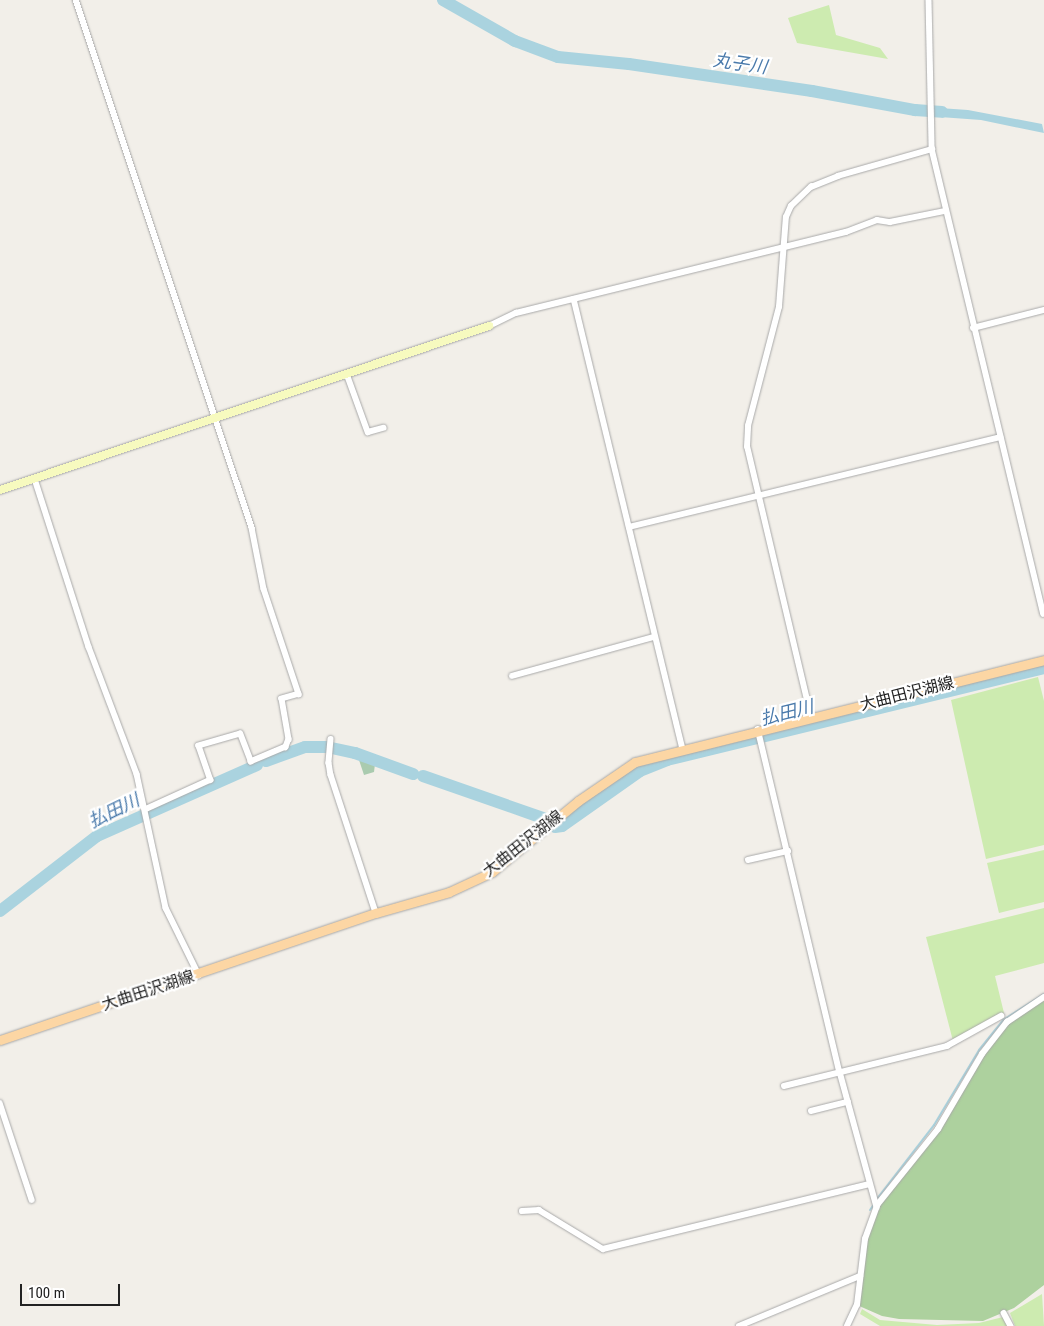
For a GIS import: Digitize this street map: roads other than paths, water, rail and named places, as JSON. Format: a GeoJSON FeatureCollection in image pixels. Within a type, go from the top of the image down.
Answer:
{"type":"FeatureCollection","features":[{"type":"Feature","properties":{"kind":"main road","name":"大曲田沢湖線"},"geometry":{"type":"LineString","coordinates":[[0,1040],[376,913],[449,892],[492,872],[578,801],[635,762],[758,729],[1044,660]]}},
{"type":"Feature","properties":{"kind":"street"},"geometry":{"type":"LineString","coordinates":[[76,0],[252,528],[264,589],[299,694],[282,699],[289,739],[286,747],[251,762],[240,734],[199,746],[211,780],[145,810]]}},
{"type":"Feature","properties":{"kind":"street"},"geometry":{"type":"LineString","coordinates":[[929,0],[932,147],[973,328],[1044,614]]}},
{"type":"Feature","properties":{"kind":"street"},"geometry":{"type":"LineString","coordinates":[[811,717],[758,497],[747,436],[779,307],[782,248],[786,217],[792,206],[811,187],[838,176],[932,147]]}},
{"type":"Feature","properties":{"kind":"street"},"geometry":{"type":"LineString","coordinates":[[0,490],[489,326],[516,313],[782,248],[877,220],[890,222],[945,211]]}},
{"type":"Feature","properties":{"kind":"street"},"geometry":{"type":"LineString","coordinates":[[574,299],[654,638],[683,748]]}},
{"type":"Feature","properties":{"kind":"street"},"geometry":{"type":"LineString","coordinates":[[973,328],[1044,310]]}},
{"type":"Feature","properties":{"kind":"street"},"geometry":{"type":"LineString","coordinates":[[347,374],[368,432],[383,428]]}},
{"type":"Feature","properties":{"kind":"street"},"geometry":{"type":"LineString","coordinates":[[629,527],[758,497],[1000,436]]}},
{"type":"Feature","properties":{"kind":"street"},"geometry":{"type":"LineString","coordinates":[[34,478],[89,647],[137,774],[166,908],[199,974]]}},
{"type":"Feature","properties":{"kind":"street"},"geometry":{"type":"LineString","coordinates":[[512,676],[654,638]]}},
{"type":"Feature","properties":{"kind":"street"},"geometry":{"type":"LineString","coordinates":[[758,729],[840,1072],[877,1208]]}},
{"type":"Feature","properties":{"kind":"street"},"geometry":{"type":"LineString","coordinates":[[331,739],[329,755],[331,775],[376,913]]}},
{"type":"Feature","properties":{"kind":"street"},"geometry":{"type":"LineString","coordinates":[[748,860],[788,851]]}},
{"type":"Feature","properties":{"kind":"street"},"geometry":{"type":"LineString","coordinates":[[847,1326],[856,1305],[865,1239],[877,1208],[938,1129],[982,1054],[1007,1022],[1044,997]]}},
{"type":"Feature","properties":{"kind":"street"},"geometry":{"type":"LineString","coordinates":[[784,1086],[947,1046],[1001,1016]]}},
{"type":"Feature","properties":{"kind":"street"},"geometry":{"type":"LineString","coordinates":[[810,1111],[848,1102]]}},
{"type":"Feature","properties":{"kind":"street"},"geometry":{"type":"LineString","coordinates":[[0,1104],[32,1200]]}},
{"type":"Feature","properties":{"kind":"street"},"geometry":{"type":"LineString","coordinates":[[522,1211],[539,1210],[603,1249],[869,1184]]}},
{"type":"Feature","properties":{"kind":"street"},"geometry":{"type":"LineString","coordinates":[[739,1326],[860,1276]]}},
{"type":"Feature","properties":{"kind":"street"},"geometry":{"type":"LineString","coordinates":[[1004,1313],[1011,1326]]}},
{"type":"Feature","properties":{"kind":"water"},"geometry":{"type":"Polygon","coordinates":[[[925,107],[968,110],[1042,124],[1044,133],[981,120],[926,116],[925,107]]]}},
{"type":"Feature","properties":{"kind":"waterway","name":"丸子川"},"geometry":{"type":"LineString","coordinates":[[443,0],[515,41],[558,57],[629,64],[812,91],[915,110],[942,112]]}},
{"type":"Feature","properties":{"kind":"waterway","name":"払田川"},"geometry":{"type":"LineString","coordinates":[[555,827],[562,826],[640,771],[667,760],[1044,668]]}},
{"type":"Feature","properties":{"kind":"waterway","name":"払田川"},"geometry":{"type":"LineString","coordinates":[[266,761],[305,747],[327,747],[355,753],[413,774]]}},
{"type":"Feature","properties":{"kind":"waterway","name":"払田川"},"geometry":{"type":"LineString","coordinates":[[0,911],[97,836],[257,765]]}},
{"type":"Feature","properties":{"kind":"waterway","name":"払田川"},"geometry":{"type":"LineString","coordinates":[[423,776],[546,819]]}},
{"type":"Feature","properties":{"kind":"waterway"},"geometry":{"type":"LineString","coordinates":[[876,1200],[934,1125],[979,1050],[1003,1020],[1044,994]]}},
{"type":"Feature","properties":{"kind":"waterway"},"geometry":{"type":"LineString","coordinates":[[870,1210],[874,1204]]}}]}
